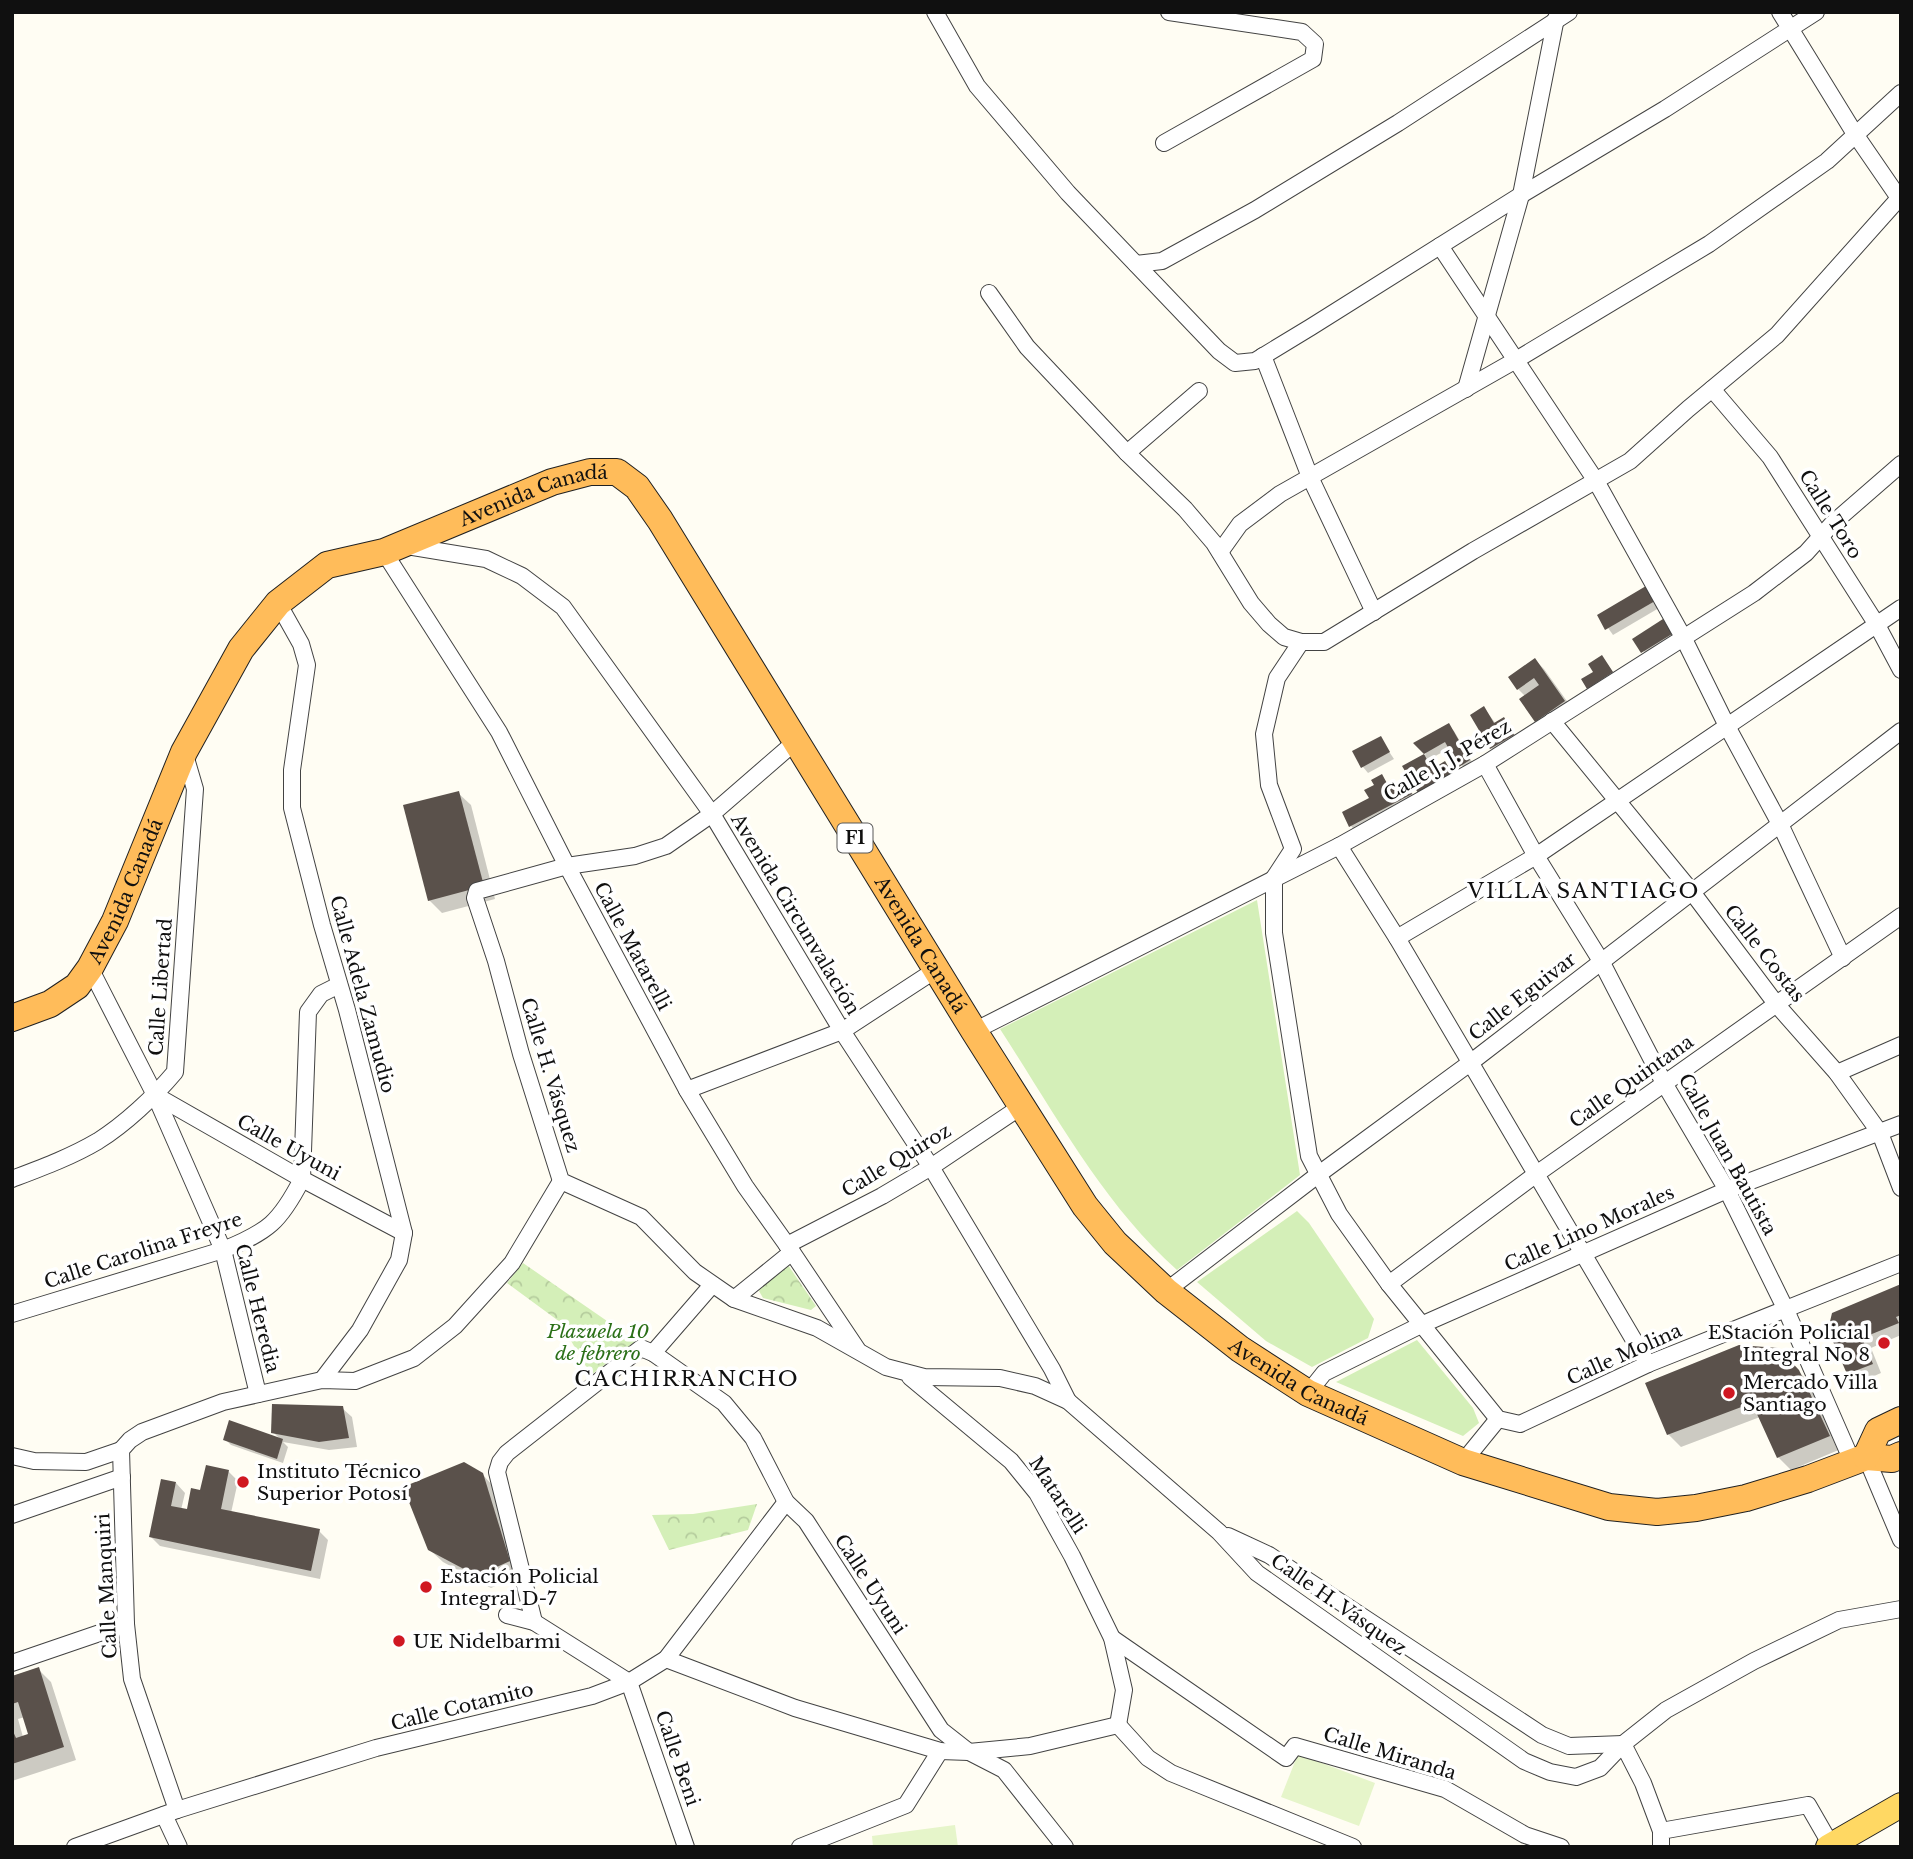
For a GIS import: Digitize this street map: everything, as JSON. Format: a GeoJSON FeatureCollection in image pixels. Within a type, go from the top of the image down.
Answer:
{"type":"FeatureCollection","features":[{"type":"Feature","properties":{"kind":"highway","name":"Avenida Canadá"},"geometry":{"type":"LineString","coordinates":[[12,1018],[50,1004],[77,986],[90,968],[115,921],[184,752],[241,649],[278,603],[327,565],[394,549],[552,482],[590,472],[617,472],[637,487],[660,520],[974,1031],[1085,1206],[1115,1243],[1166,1291],[1240,1349],[1308,1393],[1463,1462],[1609,1507],[1657,1512],[1746,1498],[1808,1479],[1859,1459],[1892,1459],[1901,1455]]}},
{"type":"Feature","properties":{"kind":"highway"},"geometry":{"type":"LineString","coordinates":[[1859,1459],[1878,1432],[1901,1420]]}},
{"type":"Feature","properties":{"kind":"main road"},"geometry":{"type":"LineString","coordinates":[[1830,1846],[1901,1805]]}},
{"type":"Feature","properties":{"kind":"street"},"geometry":{"type":"LineString","coordinates":[[935,12],[977,86],[1068,193],[1219,351],[1235,363],[1255,361],[1816,12]]}},
{"type":"Feature","properties":{"kind":"street"},"geometry":{"type":"LineString","coordinates":[[1164,144],[1313,59],[1315,44],[1302,32],[1169,12]]}},
{"type":"Feature","properties":{"kind":"street"},"geometry":{"type":"LineString","coordinates":[[1136,264],[1162,261],[1255,210],[1398,123],[1556,17],[1569,12]]}},
{"type":"Feature","properties":{"kind":"street"},"geometry":{"type":"LineString","coordinates":[[989,293],[1027,347],[1127,453],[1185,509],[1220,552],[1251,603],[1269,624],[1284,637],[1301,642],[1324,642],[1630,461],[1777,335],[1900,197],[1855,134],[1780,12]]}},
{"type":"Feature","properties":{"kind":"street"},"geometry":{"type":"LineString","coordinates":[[1466,389],[1521,195],[1556,17]]}},
{"type":"Feature","properties":{"kind":"street"},"geometry":{"type":"LineString","coordinates":[[1220,552],[1240,524],[1280,494],[1516,360],[1709,244],[1827,162],[1901,93]]}},
{"type":"Feature","properties":{"kind":"street"},"geometry":{"type":"LineString","coordinates":[[1440,246],[1596,481],[1683,637],[1780,824],[1843,958]]}},
{"type":"Feature","properties":{"kind":"street"},"geometry":{"type":"LineString","coordinates":[[1263,356],[1310,477],[1374,611]]}},
{"type":"Feature","properties":{"kind":"street","name":"Calle Toro"},"geometry":{"type":"LineString","coordinates":[[1712,389],[1770,457],[1877,625],[1901,670]]}},
{"type":"Feature","properties":{"kind":"street"},"geometry":{"type":"LineString","coordinates":[[1127,453],[1199,391]]}},
{"type":"Feature","properties":{"kind":"street","name":"Calle J. J. Pérez"},"geometry":{"type":"LineString","coordinates":[[974,1031],[1339,846],[1485,764],[1754,593],[1806,553],[1832,524],[1901,464]]}},
{"type":"Feature","properties":{"kind":"street","name":"Avenida Circunvalación"},"geometry":{"type":"LineString","coordinates":[[394,549],[486,559],[522,576],[563,607],[712,814],[842,1031],[931,1167],[1052,1369],[1068,1401]]}},
{"type":"Feature","properties":{"kind":"street","name":"Calle Matarelli"},"geometry":{"type":"LineString","coordinates":[[394,549],[499,732],[687,1090],[745,1186],[858,1351]]}},
{"type":"Feature","properties":{"kind":"street","name":"Calle Adela Zamudio"},"geometry":{"type":"LineString","coordinates":[[278,603],[300,644],[307,665],[292,769],[292,808],[351,1023],[404,1233],[399,1260],[360,1330],[322,1380]]}},
{"type":"Feature","properties":{"kind":"street"},"geometry":{"type":"LineString","coordinates":[[1397,938],[1536,856],[1901,608]]}},
{"type":"Feature","properties":{"kind":"street"},"geometry":{"type":"LineString","coordinates":[[1301,642],[1277,678],[1264,734],[1269,785],[1293,849],[1274,878],[1274,933],[1309,1156],[1339,1214],[1389,1284],[1498,1419],[1463,1462]]}},
{"type":"Feature","properties":{"kind":"street","name":"Calle Costas"},"geometry":{"type":"LineString","coordinates":[[1552,721],[1692,892],[1777,1005],[1837,1073],[1880,1133],[1901,1188]]}},
{"type":"Feature","properties":{"kind":"street","name":"Calle Eguivar"},"geometry":{"type":"LineString","coordinates":[[1166,1291],[1470,1063],[1901,731]]}},
{"type":"Feature","properties":{"kind":"street"},"geometry":{"type":"LineString","coordinates":[[567,866],[635,856],[666,846],[712,814],[795,742]]}},
{"type":"Feature","properties":{"kind":"street","name":"Calle Libertad"},"geometry":{"type":"LineString","coordinates":[[12,1179],[98,1141],[155,1095],[175,1072],[195,789],[184,752]]}},
{"type":"Feature","properties":{"kind":"street","name":"Calle Juan Bautista"},"geometry":{"type":"LineString","coordinates":[[1485,764],[1536,856],[1601,961],[1664,1083],[1727,1190],[1901,1540]]}},
{"type":"Feature","properties":{"kind":"street"},"geometry":{"type":"LineString","coordinates":[[1339,846],[1397,938],[1648,1364]]}},
{"type":"Feature","properties":{"kind":"street","name":"Calle H. Vásquez"},"geometry":{"type":"LineString","coordinates":[[567,866],[477,891],[475,898],[561,1181],[641,1217],[712,1285],[734,1299],[817,1328],[886,1367],[925,1377],[1000,1378],[1035,1386],[1068,1401]]}},
{"type":"Feature","properties":{"kind":"street","name":"Calle Quintana"},"geometry":{"type":"LineString","coordinates":[[1389,1284],[1535,1175],[1901,916]]}},
{"type":"Feature","properties":{"kind":"street","name":"Calle Heredia"},"geometry":{"type":"LineString","coordinates":[[90,968],[155,1095],[223,1250],[258,1394]]}},
{"type":"Feature","properties":{"kind":"street"},"geometry":{"type":"LineString","coordinates":[[687,1090],[842,1031],[937,969]]}},
{"type":"Feature","properties":{"kind":"street","name":"Calle Carolina Freyre"},"geometry":{"type":"LineString","coordinates":[[12,1314],[223,1250],[250,1239],[276,1222],[302,1179],[307,1012],[321,994],[339,985]]}},
{"type":"Feature","properties":{"kind":"street"},"geometry":{"type":"LineString","coordinates":[[1837,1073],[1901,1045]]}},
{"type":"Feature","properties":{"kind":"street","name":"Calle Uyuni"},"geometry":{"type":"LineString","coordinates":[[155,1095],[302,1179],[404,1233]]}},
{"type":"Feature","properties":{"kind":"street","name":"Calle Quiroz"},"geometry":{"type":"LineString","coordinates":[[734,1299],[790,1249],[931,1167],[1022,1105]]}},
{"type":"Feature","properties":{"kind":"street","name":"Calle Lino Morales"},"geometry":{"type":"LineString","coordinates":[[1308,1393],[1324,1373],[1420,1325],[1727,1190],[1901,1124]]}},
{"type":"Feature","properties":{"kind":"street"},"geometry":{"type":"LineString","coordinates":[[12,1456],[34,1461],[86,1462],[126,1445],[142,1432],[223,1402],[322,1380],[355,1381],[414,1358],[455,1326],[512,1263],[561,1181]]}},
{"type":"Feature","properties":{"kind":"street","name":"Calle Molina"},"geometry":{"type":"LineString","coordinates":[[1498,1419],[1520,1423],[1648,1364],[1901,1263]]}},
{"type":"Feature","properties":{"kind":"street"},"geometry":{"type":"LineString","coordinates":[[534,1622],[497,1472],[500,1462],[507,1453],[647,1351],[712,1285]]}},
{"type":"Feature","properties":{"kind":"street","name":"Calle Uyuni"},"geometry":{"type":"LineString","coordinates":[[647,1351],[724,1403],[753,1438],[786,1502],[806,1521],[941,1730],[969,1752],[1004,1770],[1065,1847]]}},
{"type":"Feature","properties":{"kind":"street","name":"Matarelli"},"geometry":{"type":"LineString","coordinates":[[905,1372],[1011,1461],[1037,1493],[1072,1556],[1112,1638],[1124,1690],[1118,1725]]}},
{"type":"Feature","properties":{"kind":"street"},"geometry":{"type":"LineString","coordinates":[[1068,1401],[1219,1532]]}},
{"type":"Feature","properties":{"kind":"street","name":"Calle Manquiri"},"geometry":{"type":"LineString","coordinates":[[126,1445],[122,1478],[126,1623],[132,1678],[179,1847]]}},
{"type":"Feature","properties":{"kind":"street"},"geometry":{"type":"LineString","coordinates":[[12,1515],[122,1478]]}},
{"type":"Feature","properties":{"kind":"street","name":"Calle Cotamito"},"geometry":{"type":"LineString","coordinates":[[75,1847],[171,1813],[376,1748],[592,1696],[629,1682],[666,1658],[786,1502]]}},
{"type":"Feature","properties":{"kind":"street","name":"Calle H. Vásquez"},"geometry":{"type":"LineString","coordinates":[[1219,1532],[1269,1555],[1542,1735],[1569,1746],[1623,1744]]}},
{"type":"Feature","properties":{"kind":"street","name":"Calle H. Vásquez"},"geometry":{"type":"LineString","coordinates":[[1219,1532],[1257,1573],[1524,1761],[1550,1772],[1576,1777],[1600,1768],[1623,1744],[1665,1710],[1754,1661],[1839,1620],[1901,1609]]}},
{"type":"Feature","properties":{"kind":"street"},"geometry":{"type":"LineString","coordinates":[[507,1615],[534,1622],[629,1682]]}},
{"type":"Feature","properties":{"kind":"street"},"geometry":{"type":"LineString","coordinates":[[12,1663],[126,1623]]}},
{"type":"Feature","properties":{"kind":"street","name":"Calle Miranda"},"geometry":{"type":"LineString","coordinates":[[1112,1638],[1286,1758],[1295,1746],[1445,1789],[1525,1835],[1561,1847]]}},
{"type":"Feature","properties":{"kind":"street"},"geometry":{"type":"LineString","coordinates":[[666,1658],[795,1709],[940,1751],[969,1752],[1030,1746],[1118,1725],[1148,1758],[1171,1773],[1353,1847]]}},
{"type":"Feature","properties":{"kind":"street","name":"Calle Beni"},"geometry":{"type":"LineString","coordinates":[[629,1682],[686,1847]]}},
{"type":"Feature","properties":{"kind":"street"},"geometry":{"type":"LineString","coordinates":[[1623,1744],[1643,1783],[1661,1839],[1808,1805],[1830,1846]]}},
{"type":"Feature","properties":{"kind":"street"},"geometry":{"type":"LineString","coordinates":[[800,1847],[906,1805],[940,1751]]}},
{"type":"Feature","properties":{"kind":"green space"},"geometry":{"type":"Polygon","coordinates":[[[1257,900],[1300,1175],[1177,1270],[1150,1244],[1103,1187],[1000,1029],[1257,900]]]}},
{"type":"Feature","properties":{"kind":"green space"},"geometry":{"type":"Polygon","coordinates":[[[1297,1211],[1309,1223],[1374,1319],[1368,1338],[1312,1367],[1266,1341],[1197,1282],[1297,1211]]]}},
{"type":"Feature","properties":{"kind":"green space","name":"Plazuela 10 de febrero"},"geometry":{"type":"Polygon","coordinates":[[[523,1263],[636,1341],[591,1375],[560,1322],[507,1283],[523,1263]]]}},
{"type":"Feature","properties":{"kind":"green space"},"geometry":{"type":"Polygon","coordinates":[[[788,1265],[816,1306],[811,1310],[763,1298],[759,1291],[763,1284],[788,1265]]]}},
{"type":"Feature","properties":{"kind":"green space"},"geometry":{"type":"Polygon","coordinates":[[[1417,1340],[1473,1408],[1479,1423],[1463,1436],[1336,1382],[1417,1340]]]}},
{"type":"Feature","properties":{"kind":"green space"},"geometry":{"type":"Polygon","coordinates":[[[757,1504],[748,1530],[669,1550],[652,1515],[693,1514],[757,1504]]]}},
{"type":"Feature","properties":{"kind":"green space"},"geometry":{"type":"Polygon","coordinates":[[[1298,1754],[1375,1783],[1359,1826],[1281,1797],[1298,1754]]]}},
{"type":"Feature","properties":{"kind":"green space"},"geometry":{"type":"Polygon","coordinates":[[[955,1825],[958,1847],[873,1847],[872,1836],[955,1825]]]}},
{"type":"Feature","properties":{"kind":"building"},"geometry":{"type":"Polygon","coordinates":[[[1646,586],[1655,601],[1605,630],[1597,615],[1646,586]]]}},
{"type":"Feature","properties":{"kind":"building"},"geometry":{"type":"Polygon","coordinates":[[[1663,619],[1672,634],[1641,653],[1632,639],[1663,619]]]}},
{"type":"Feature","properties":{"kind":"building"},"geometry":{"type":"Polygon","coordinates":[[[1602,655],[1613,672],[1587,689],[1581,679],[1593,672],[1588,664],[1602,655]]]}},
{"type":"Feature","properties":{"kind":"building"},"geometry":{"type":"Polygon","coordinates":[[[1535,658],[1565,701],[1535,722],[1519,699],[1539,685],[1534,678],[1517,690],[1508,677],[1535,658]]]}},
{"type":"Feature","properties":{"kind":"building"},"geometry":{"type":"Polygon","coordinates":[[[1484,706],[1494,723],[1504,717],[1514,735],[1490,749],[1470,715],[1484,706]]]}},
{"type":"Feature","properties":{"kind":"building"},"geometry":{"type":"Polygon","coordinates":[[[1449,723],[1470,760],[1459,767],[1445,742],[1424,754],[1413,743],[1449,723]]]}},
{"type":"Feature","properties":{"kind":"building"},"geometry":{"type":"Polygon","coordinates":[[[1381,736],[1390,752],[1361,768],[1352,751],[1381,736]]]}},
{"type":"Feature","properties":{"kind":"building"},"geometry":{"type":"Polygon","coordinates":[[[1424,754],[1432,769],[1445,761],[1452,773],[1418,793],[1402,766],[1424,754]]]}},
{"type":"Feature","properties":{"kind":"building"},"geometry":{"type":"Polygon","coordinates":[[[1382,774],[1390,789],[1405,781],[1412,794],[1349,827],[1342,812],[1369,798],[1364,790],[1374,785],[1371,780],[1382,774]]]}},
{"type":"Feature","properties":{"kind":"building"},"geometry":{"type":"Polygon","coordinates":[[[459,791],[484,886],[428,901],[403,805],[459,791]]]}},
{"type":"Feature","properties":{"kind":"building"},"geometry":{"type":"Polygon","coordinates":[[[1901,1284],[1901,1315],[1896,1317],[1899,1323],[1862,1338],[1873,1364],[1847,1374],[1828,1330],[1832,1313],[1901,1284]]]}},
{"type":"Feature","properties":{"kind":"building","name":"Mercado Villa Santiago"},"geometry":{"type":"Polygon","coordinates":[[[1739,1345],[1778,1348],[1799,1370],[1830,1436],[1777,1458],[1752,1403],[1667,1435],[1645,1383],[1739,1345]]]}},
{"type":"Feature","properties":{"kind":"building"},"geometry":{"type":"Polygon","coordinates":[[[272,1404],[343,1406],[349,1438],[319,1442],[271,1433],[272,1404]]]}},
{"type":"Feature","properties":{"kind":"building"},"geometry":{"type":"Polygon","coordinates":[[[229,1420],[283,1439],[277,1459],[223,1440],[229,1420]]]}},
{"type":"Feature","properties":{"kind":"building"},"geometry":{"type":"Polygon","coordinates":[[[464,1462],[483,1473],[510,1561],[477,1576],[428,1550],[403,1487],[464,1462]]]}},
{"type":"Feature","properties":{"kind":"building"},"geometry":{"type":"Polygon","coordinates":[[[206,1465],[229,1470],[221,1509],[320,1529],[311,1571],[149,1537],[161,1479],[176,1482],[171,1506],[187,1509],[191,1488],[200,1490],[206,1465]]]}},
{"type":"Feature","properties":{"kind":"building"},"geometry":{"type":"Polygon","coordinates":[[[39,1667],[64,1747],[12,1764],[12,1729],[16,1738],[28,1734],[18,1702],[12,1704],[12,1676],[39,1667]]]}},
{"type":"Feature","properties":{"kind":"place","name":"EStación Policial Integral No 8"},"geometry":{"type":"Point","coordinates":[1884,1343]}},
{"type":"Feature","properties":{"kind":"place","name":"Mercado Villa Santiago"},"geometry":{"type":"Point","coordinates":[1729,1393]}},
{"type":"Feature","properties":{"kind":"place","name":"Instituto Técnico Superior Potosí"},"geometry":{"type":"Point","coordinates":[243,1482]}},
{"type":"Feature","properties":{"kind":"place","name":"Estación Policial Integral D-7"},"geometry":{"type":"Point","coordinates":[426,1587]}},
{"type":"Feature","properties":{"kind":"place","name":"UE Nidelbarmi"},"geometry":{"type":"Point","coordinates":[399,1641]}},
{"type":"Feature","properties":{"kind":"district","name":"VILLA SANTIAGO"},"geometry":{"type":"Point","coordinates":[1584,891]}},
{"type":"Feature","properties":{"kind":"district","name":"CACHIRRANCHO"},"geometry":{"type":"Point","coordinates":[687,1379]}}]}
